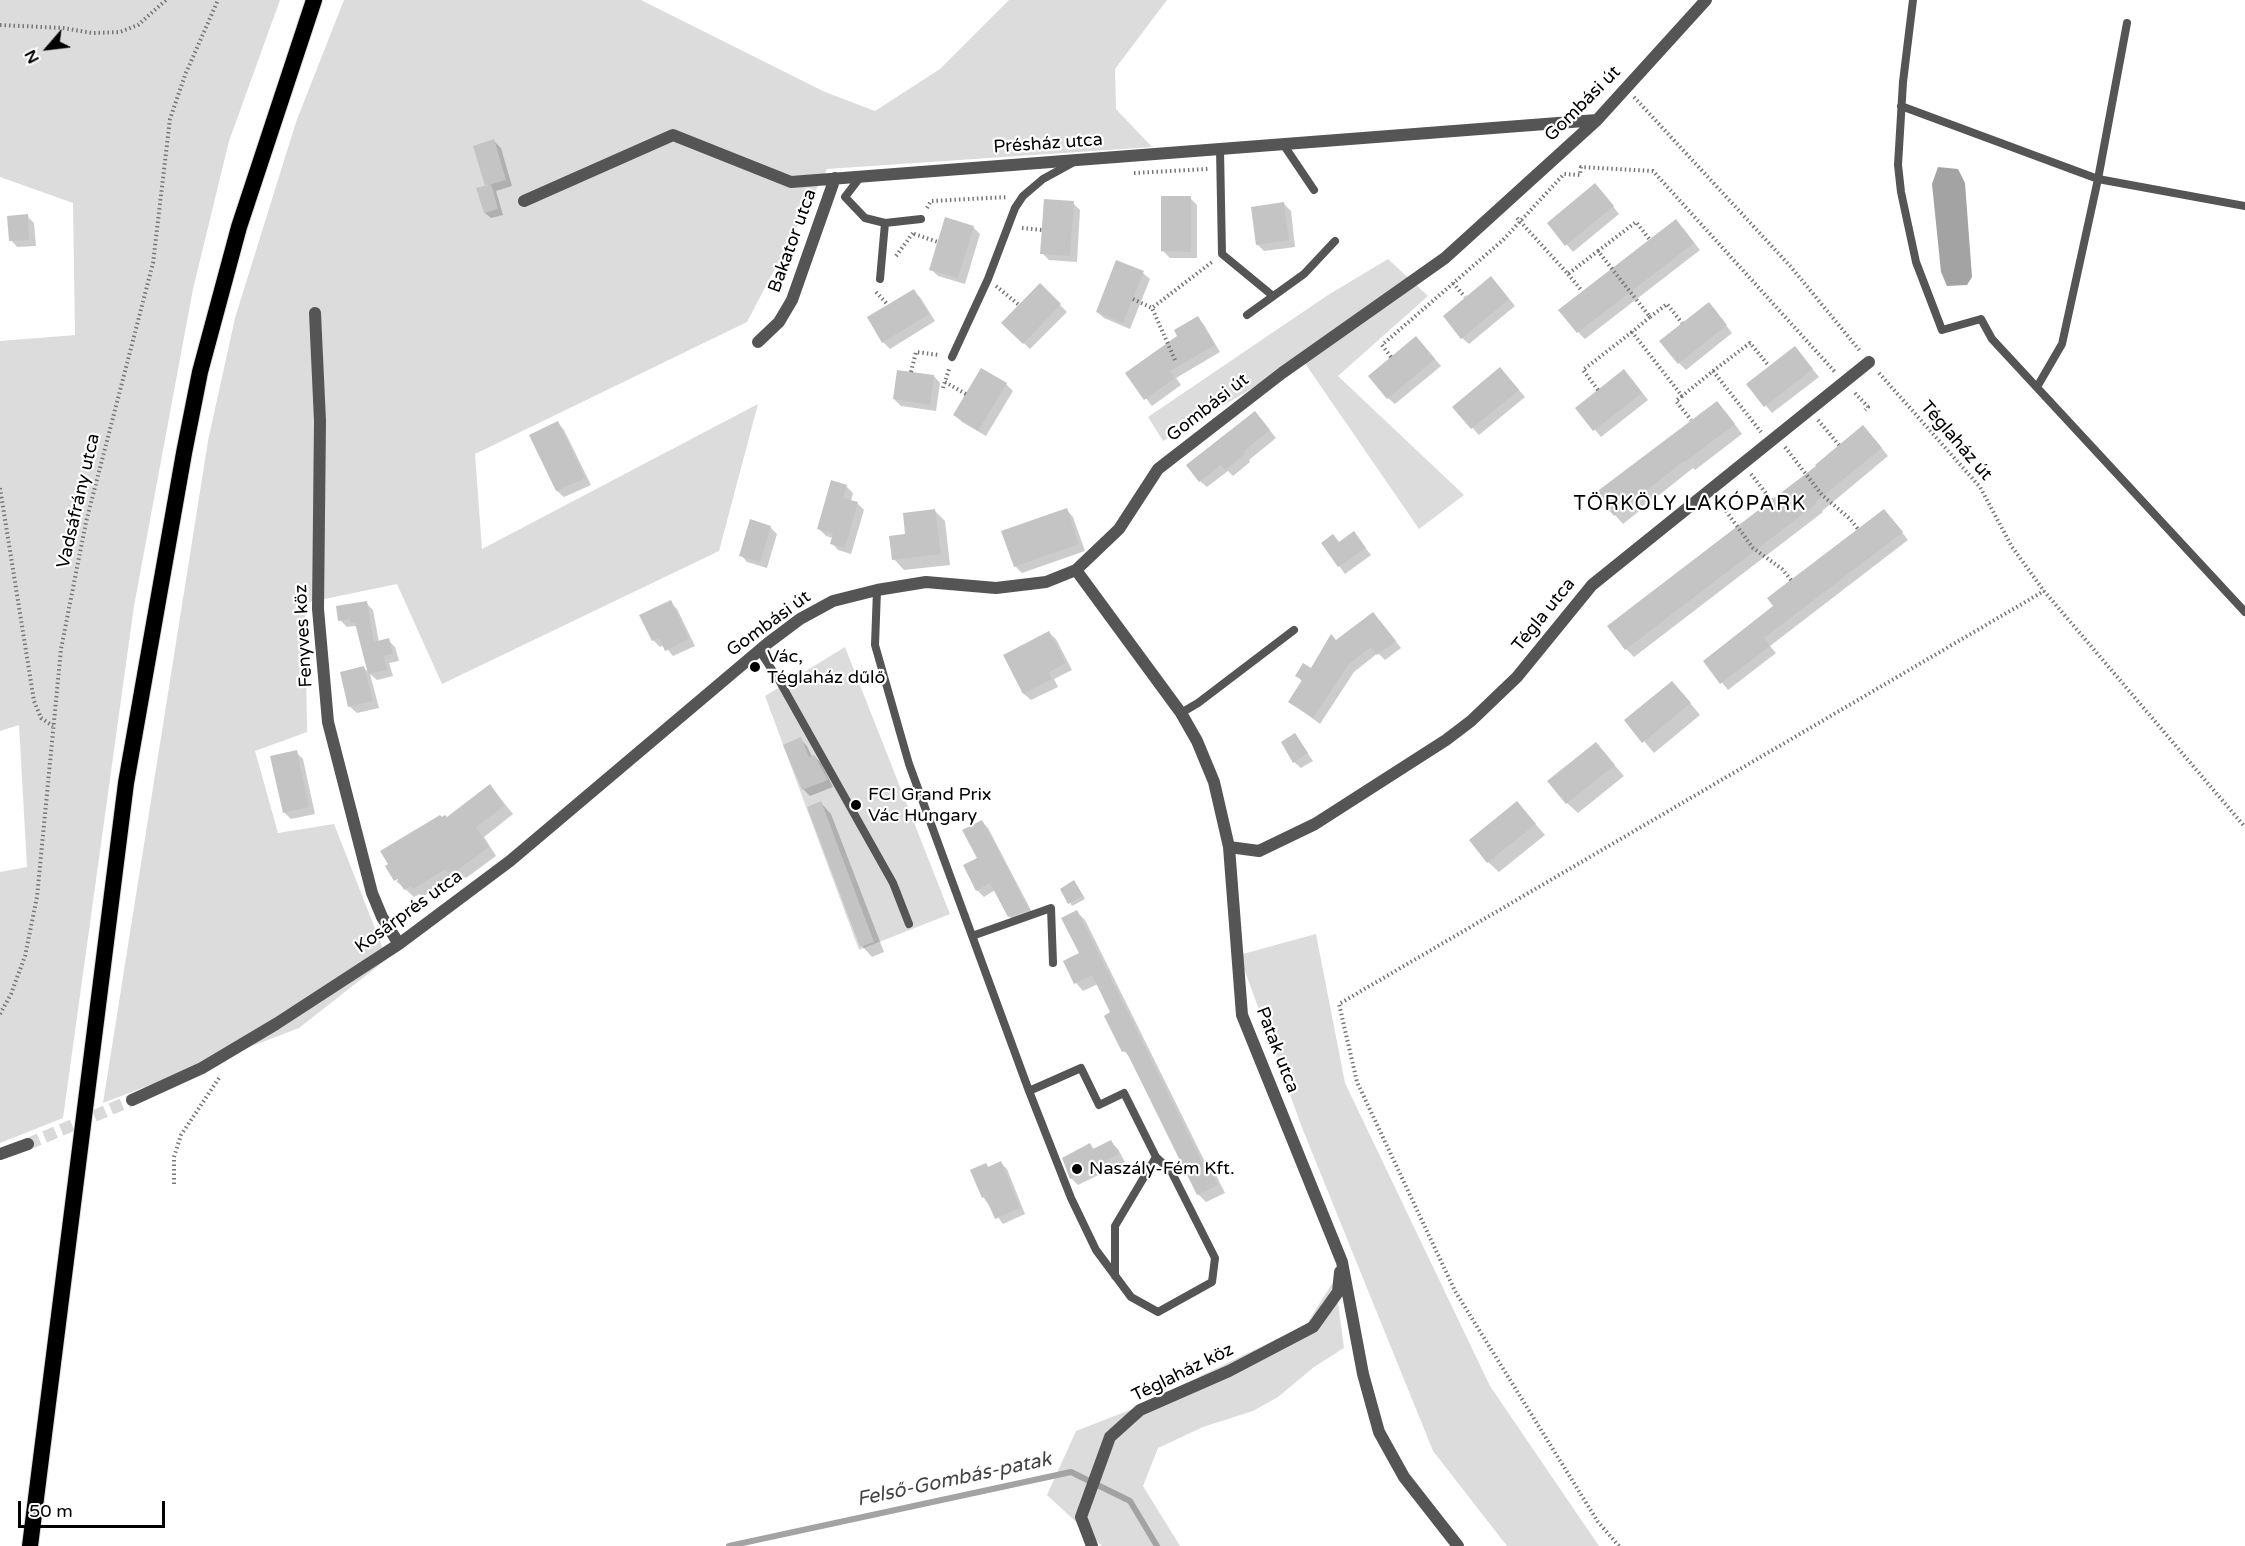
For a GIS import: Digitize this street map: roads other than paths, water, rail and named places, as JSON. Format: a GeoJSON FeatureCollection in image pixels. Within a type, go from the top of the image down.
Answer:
{"type":"FeatureCollection","features":[{"type":"Feature","properties":{"kind":"highway"},"geometry":{"type":"LineString","coordinates":[[30,1546],[126,783],[184,453],[200,372],[239,227],[314,0]]}},
{"type":"Feature","properties":{"kind":"street","name":"Gombási út"},"geometry":{"type":"LineString","coordinates":[[681,717],[759,650],[800,619],[832,601],[877,590],[926,582],[996,588],[1046,582],[1076,570],[1119,529],[1158,469],[1282,373],[1445,258],[1597,120],[1706,0]]}},
{"type":"Feature","properties":{"kind":"street","name":"Présház utca"},"geometry":{"type":"LineString","coordinates":[[524,201],[674,135],[791,182],[1597,120]]}},
{"type":"Feature","properties":{"kind":"street","name":"Bakator utca"},"geometry":{"type":"LineString","coordinates":[[758,342],[778,322],[792,300],[835,178]]}},
{"type":"Feature","properties":{"kind":"street","name":"Fenyves köz"},"geometry":{"type":"LineString","coordinates":[[315,313],[320,421],[318,609],[327,722],[372,893],[382,917],[399,944]]}},
{"type":"Feature","properties":{"kind":"street","name":"Tégla utca"},"geometry":{"type":"LineString","coordinates":[[1228,848],[1259,851],[1315,824],[1446,740],[1471,721],[1517,677],[1592,585],[1869,362]]}},
{"type":"Feature","properties":{"kind":"street","name":"Patak utca"},"geometry":{"type":"LineString","coordinates":[[1076,570],[1181,713],[1197,741],[1214,782],[1228,848],[1242,1015],[1342,1262],[1363,1374],[1379,1432],[1404,1477],[1458,1546]]}},
{"type":"Feature","properties":{"kind":"street","name":"Kosárprés utca"},"geometry":{"type":"LineString","coordinates":[[132,1100],[202,1068],[276,1024],[399,944],[510,861],[681,717]]}},
{"type":"Feature","properties":{"kind":"street"},"geometry":{"type":"LineString","coordinates":[[0,1154],[28,1144]]}},
{"type":"Feature","properties":{"kind":"street","name":"Téglaház köz"},"geometry":{"type":"LineString","coordinates":[[1092,1546],[1081,1517],[1110,1437],[1140,1410],[1229,1371],[1313,1327],[1338,1292],[1342,1262]]}},
{"type":"Feature","properties":{"kind":"lane"},"geometry":{"type":"LineString","coordinates":[[1913,0],[1901,106],[1898,165],[1901,192],[1916,262],[1942,330],[1981,319],[1992,339],[2245,612]]}},
{"type":"Feature","properties":{"kind":"lane"},"geometry":{"type":"LineString","coordinates":[[2037,387],[2062,344],[2098,180],[2127,23]]}},
{"type":"Feature","properties":{"kind":"lane"},"geometry":{"type":"LineString","coordinates":[[1901,106],[2098,180],[2245,206]]}},
{"type":"Feature","properties":{"kind":"lane"},"geometry":{"type":"LineString","coordinates":[[1283,144],[1314,190]]}},
{"type":"Feature","properties":{"kind":"lane"},"geometry":{"type":"LineString","coordinates":[[1220,149],[1222,254],[1274,296]]}},
{"type":"Feature","properties":{"kind":"lane"},"geometry":{"type":"LineString","coordinates":[[952,357],[988,279],[1015,208],[1023,196],[1043,179],[1078,160]]}},
{"type":"Feature","properties":{"kind":"lane"},"geometry":{"type":"LineString","coordinates":[[861,176],[845,197],[865,218],[885,223],[921,219]]}},
{"type":"Feature","properties":{"kind":"lane"},"geometry":{"type":"LineString","coordinates":[[880,279],[885,223]]}},
{"type":"Feature","properties":{"kind":"lane"},"geometry":{"type":"LineString","coordinates":[[1248,315],[1304,274],[1335,241]]}},
{"type":"Feature","properties":{"kind":"lane"},"geometry":{"type":"LineString","coordinates":[[877,590],[875,645],[909,764],[1029,1091],[1071,1198],[1096,1250],[1131,1298],[1158,1312],[1212,1282],[1215,1258],[1171,1171],[1156,1157],[1124,1093],[1099,1105],[1081,1068],[1029,1091]]}},
{"type":"Feature","properties":{"kind":"lane"},"geometry":{"type":"LineString","coordinates":[[1181,713],[1198,703],[1294,630]]}},
{"type":"Feature","properties":{"kind":"lane"},"geometry":{"type":"LineString","coordinates":[[759,650],[780,682],[893,883],[909,924]]}},
{"type":"Feature","properties":{"kind":"lane"},"geometry":{"type":"LineString","coordinates":[[972,936],[1051,908],[1053,963]]}},
{"type":"Feature","properties":{"kind":"lane"},"geometry":{"type":"LineString","coordinates":[[1115,1275],[1115,1226],[1156,1157]]}},
{"type":"Feature","properties":{"kind":"waterway","name":"Felső-Gombás-patak"},"geometry":{"type":"LineString","coordinates":[[729,1546],[1071,1472],[1130,1501],[1157,1546]]}},
{"type":"Feature","properties":{"kind":"tunnel"},"geometry":{"type":"LineString","coordinates":[[28,1144],[132,1100]]}},
{"type":"Feature","properties":{"kind":"place","name":"Vác, Téglaház dűlő"},"geometry":{"type":"Point","coordinates":[755,667]}},
{"type":"Feature","properties":{"kind":"place","name":"FCI Grand Prix Vác Hungary"},"geometry":{"type":"Point","coordinates":[856,805]}},
{"type":"Feature","properties":{"kind":"place","name":"Naszály-Fém Kft."},"geometry":{"type":"Point","coordinates":[1077,1169]}},
{"type":"Feature","properties":{"kind":"district","name":"TÖRKÖLY LAKÓPARK"},"geometry":{"type":"Point","coordinates":[1690,505]}}]}
